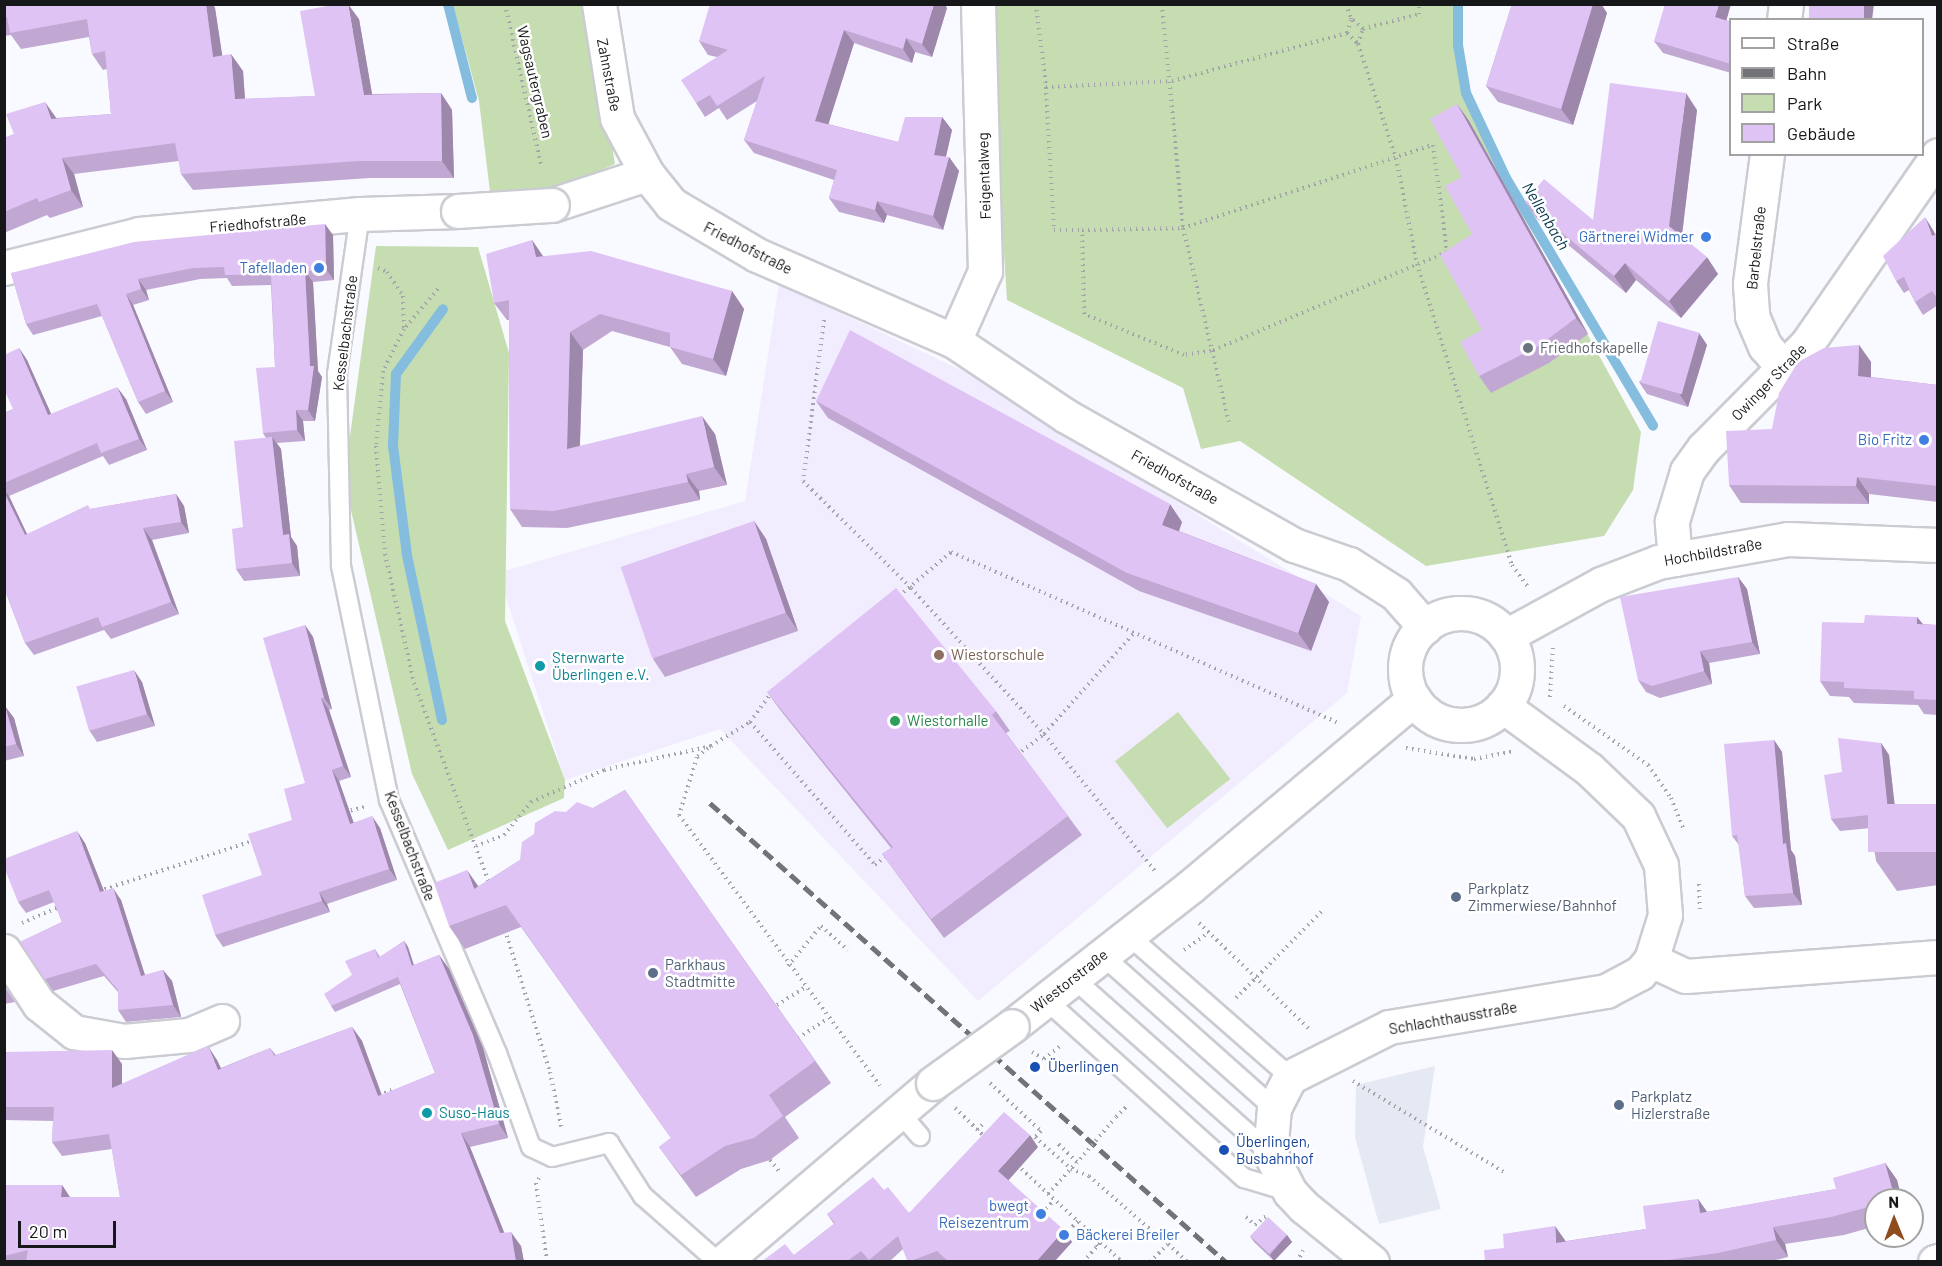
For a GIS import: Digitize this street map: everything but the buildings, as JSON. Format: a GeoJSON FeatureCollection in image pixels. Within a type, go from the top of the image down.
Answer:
{"type":"FeatureCollection","features":[{"type":"Feature","properties":{"kind":"street","name":"Zahnstraße"},"geometry":{"type":"LineString","coordinates":[[599,4],[617,118],[647,174]]}},
{"type":"Feature","properties":{"kind":"street","name":"Feigentalweg"},"geometry":{"type":"LineString","coordinates":[[954,341],[985,271],[978,4]]}},
{"type":"Feature","properties":{"kind":"street","name":"Owinger Straße"},"geometry":{"type":"LineString","coordinates":[[1675,559],[1672,521],[1687,471],[1704,448],[1806,345],[1938,155]]}},
{"type":"Feature","properties":{"kind":"street","name":"Barbelstraße"},"geometry":{"type":"LineString","coordinates":[[1767,156],[1750,284],[1752,316],[1765,346],[1784,369]]}},
{"type":"Feature","properties":{"kind":"street","name":"Friedhofstraße"},"geometry":{"type":"LineString","coordinates":[[4,268],[139,234],[360,214],[552,205],[647,174],[671,204],[757,255],[954,341],[1066,416],[1294,545],[1349,564],[1396,594],[1425,627]]}},
{"type":"Feature","properties":{"kind":"street","name":"Hochbildstraße"},"geometry":{"type":"LineString","coordinates":[[1506,636],[1545,611],[1601,584],[1675,559],[1788,539],[1938,545]]}},
{"type":"Feature","properties":{"kind":"street"},"geometry":{"type":"LineString","coordinates":[[1468,613],[1491,621],[1506,636],[1514,649],[1517,670],[1513,689],[1503,706],[1482,721],[1456,724],[1436,718],[1414,699],[1407,681],[1406,663],[1411,644],[1425,627],[1443,616],[1468,613]]}},
{"type":"Feature","properties":{"kind":"street","name":"Wiestorstraße"},"geometry":{"type":"LineString","coordinates":[[723,1262],[910,1124],[933,1083],[1012,1026],[1176,897],[1414,699]]}},
{"type":"Feature","properties":{"kind":"street"},"geometry":{"type":"LineString","coordinates":[[1503,706],[1532,730],[1589,770],[1638,816],[1661,866],[1665,915],[1651,960],[1686,976],[1938,957]]}},
{"type":"Feature","properties":{"kind":"street"},"geometry":{"type":"LineString","coordinates":[[10,938],[39,1004],[74,1032],[124,1041],[189,1035],[222,1021]]}},
{"type":"Feature","properties":{"kind":"street","name":"Schlachthausstraße"},"geometry":{"type":"LineString","coordinates":[[1290,1077],[1389,1027],[1606,991],[1640,973],[1651,960]]}},
{"type":"Feature","properties":{"kind":"street"},"geometry":{"type":"LineString","coordinates":[[1290,1077],[1274,1108],[1270,1153],[1297,1199],[1372,1262]]}},
{"type":"Feature","properties":{"kind":"lane","name":"Kesselbachstraße"},"geometry":{"type":"LineString","coordinates":[[360,214],[337,374],[341,566],[389,800],[497,1053],[531,1147],[558,1156]]}},
{"type":"Feature","properties":{"kind":"lane"},"geometry":{"type":"LineString","coordinates":[[1128,935],[1290,1077]]}},
{"type":"Feature","properties":{"kind":"lane"},"geometry":{"type":"LineString","coordinates":[[1102,955],[1274,1108]]}},
{"type":"Feature","properties":{"kind":"lane"},"geometry":{"type":"LineString","coordinates":[[1073,978],[1270,1153]]}},
{"type":"Feature","properties":{"kind":"lane"},"geometry":{"type":"LineString","coordinates":[[1045,999],[1244,1178],[1297,1199]]}},
{"type":"Feature","properties":{"kind":"lane"},"geometry":{"type":"LineString","coordinates":[[558,1156],[609,1143],[643,1196],[718,1262]]}},
{"type":"Feature","properties":{"kind":"path","name":"Wagsautergraben"},"geometry":{"type":"LineString","coordinates":[[505,4],[541,165]]}},
{"type":"Feature","properties":{"kind":"path"},"geometry":{"type":"LineString","coordinates":[[1036,4],[1046,87],[1054,230],[1183,228],[1433,145],[1447,252],[1210,351],[1184,355],[1084,314],[1082,230]]}},
{"type":"Feature","properties":{"kind":"path"},"geometry":{"type":"LineString","coordinates":[[1162,4],[1173,81],[1183,228],[1210,351],[1229,422]]}},
{"type":"Feature","properties":{"kind":"path"},"geometry":{"type":"LineString","coordinates":[[1346,4],[1351,18],[1363,29]]}},
{"type":"Feature","properties":{"kind":"path"},"geometry":{"type":"LineString","coordinates":[[1363,29],[1419,14],[1419,4]]}},
{"type":"Feature","properties":{"kind":"path"},"geometry":{"type":"LineString","coordinates":[[1347,33],[1351,18]]}},
{"type":"Feature","properties":{"kind":"path"},"geometry":{"type":"LineString","coordinates":[[1358,44],[1363,29]]}},
{"type":"Feature","properties":{"kind":"path"},"geometry":{"type":"LineString","coordinates":[[1046,87],[1173,81],[1347,33]]}},
{"type":"Feature","properties":{"kind":"path"},"geometry":{"type":"LineString","coordinates":[[1347,33],[1358,44],[1396,158],[1417,264],[1512,565],[1545,611],[1553,641],[1550,697]]}},
{"type":"Feature","properties":{"kind":"path"},"geometry":{"type":"LineString","coordinates":[[355,255],[387,272],[403,296],[404,328]]}},
{"type":"Feature","properties":{"kind":"path"},"geometry":{"type":"LineString","coordinates":[[829,286],[803,481],[911,588],[1044,734],[1208,933],[1334,1054],[1356,1085],[1504,1172]]}},
{"type":"Feature","properties":{"kind":"path"},"geometry":{"type":"LineString","coordinates":[[438,289],[404,328],[383,371],[375,447],[385,554],[414,683],[491,890]]}},
{"type":"Feature","properties":{"kind":"path"},"geometry":{"type":"LineString","coordinates":[[892,602],[951,552],[1371,737],[1426,754],[1474,759],[1517,751],[1532,730]]}},
{"type":"Feature","properties":{"kind":"path"},"geometry":{"type":"LineString","coordinates":[[1016,756],[1044,734],[1135,632]]}},
{"type":"Feature","properties":{"kind":"path"},"geometry":{"type":"LineString","coordinates":[[773,691],[750,722],[697,757],[679,815],[827,1019],[910,1124]]}},
{"type":"Feature","properties":{"kind":"path"},"geometry":{"type":"LineString","coordinates":[[750,722],[875,865],[894,850]]}},
{"type":"Feature","properties":{"kind":"path"},"geometry":{"type":"LineString","coordinates":[[476,846],[504,835],[531,802],[604,770],[711,746]]}},
{"type":"Feature","properties":{"kind":"path"},"geometry":{"type":"LineString","coordinates":[[333,816],[370,805]]}},
{"type":"Feature","properties":{"kind":"path"},"geometry":{"type":"LineString","coordinates":[[87,896],[259,839]]}},
{"type":"Feature","properties":{"kind":"path"},"geometry":{"type":"LineString","coordinates":[[10,938],[66,904]]}},
{"type":"Feature","properties":{"kind":"path"},"geometry":{"type":"LineString","coordinates":[[503,922],[550,1072],[560,1113],[558,1156],[536,1183],[547,1262]]}},
{"type":"Feature","properties":{"kind":"path"},"geometry":{"type":"LineString","coordinates":[[788,966],[821,926],[848,950]]}},
{"type":"Feature","properties":{"kind":"path"},"geometry":{"type":"LineString","coordinates":[[777,1005],[804,988]]}},
{"type":"Feature","properties":{"kind":"path"},"geometry":{"type":"LineString","coordinates":[[798,1038],[827,1019]]}},
{"type":"Feature","properties":{"kind":"path"},"geometry":{"type":"LineString","coordinates":[[990,1083],[1041,1131],[1035,1137],[1071,1169],[1089,1176],[1152,1230]]}},
{"type":"Feature","properties":{"kind":"path"},"geometry":{"type":"LineString","coordinates":[[373,1097],[407,1085]]}},
{"type":"Feature","properties":{"kind":"path"},"geometry":{"type":"LineString","coordinates":[[1048,1194],[1116,1118]]}},
{"type":"Feature","properties":{"kind":"path"},"geometry":{"type":"LineString","coordinates":[[983,1124],[977,1130],[986,1138]]}},
{"type":"Feature","properties":{"kind":"path"},"geometry":{"type":"LineString","coordinates":[[1057,1143],[1079,1160]]}},
{"type":"Feature","properties":{"kind":"path"},"geometry":{"type":"LineString","coordinates":[[1012,1162],[1122,1262]]}},
{"type":"Feature","properties":{"kind":"path"},"geometry":{"type":"LineString","coordinates":[[1041,1214],[1054,1200]]}},
{"type":"Feature","properties":{"kind":"path"},"geometry":{"type":"LineString","coordinates":[[1246,1217],[1256,1225]]}},
{"type":"Feature","properties":{"kind":"path"},"geometry":{"type":"LineString","coordinates":[[1064,1235],[1078,1221]]}},
{"type":"Feature","properties":{"kind":"path"},"geometry":{"type":"LineString","coordinates":[[1083,1262],[1100,1244]]}},
{"type":"Feature","properties":{"kind":"path"},"geometry":{"type":"LineString","coordinates":[[1150,1262],[1168,1244],[1187,1262]]}},
{"type":"Feature","properties":{"kind":"shaded area","name":"Wiestorschule"},"geometry":{"type":"Polygon","coordinates":[[[779,284],[976,377],[1361,616],[1347,693],[978,1001],[720,729],[565,780],[498,573],[745,501],[779,284]]]}},
{"type":"Feature","properties":{"kind":"shaded area"},"geometry":{"type":"Polygon","coordinates":[[[1435,1066],[1423,1147],[1441,1209],[1379,1224],[1355,1137],[1356,1085],[1435,1066]]]}},
{"type":"Feature","properties":{"kind":"green space"},"geometry":{"type":"Polygon","coordinates":[[[453,5],[589,5],[615,164],[554,190],[490,192],[479,101],[453,5]]]}},
{"type":"Feature","properties":{"kind":"green space"},"geometry":{"type":"Polygon","coordinates":[[[988,5],[1457,5],[1458,45],[1466,93],[1493,162],[1641,432],[1633,490],[1604,536],[1426,566],[1240,441],[1201,449],[1183,388],[1007,300],[988,5]]]}},
{"type":"Feature","properties":{"kind":"green space"},"geometry":{"type":"Polygon","coordinates":[[[376,246],[478,247],[509,353],[505,621],[565,780],[564,798],[448,850],[412,774],[344,480],[376,246]]]}},
{"type":"Feature","properties":{"kind":"green space"},"geometry":{"type":"Polygon","coordinates":[[[1178,712],[1230,779],[1167,828],[1115,761],[1178,712]]]}},
{"type":"Feature","properties":{"kind":"waterway"},"geometry":{"type":"LineString","coordinates":[[448,4],[472,98]]}},
{"type":"Feature","properties":{"kind":"waterway","name":"Nellenbach"},"geometry":{"type":"LineString","coordinates":[[1458,4],[1458,45],[1466,93],[1506,178],[1653,426]]}},
{"type":"Feature","properties":{"kind":"waterway"},"geometry":{"type":"LineString","coordinates":[[442,720],[407,555],[393,446],[396,374],[443,309]]}},
{"type":"Feature","properties":{"kind":"railway"},"geometry":{"type":"LineString","coordinates":[[710,803],[1226,1262]]}},
{"type":"Feature","properties":{"kind":"place","name":"Gärtnerei Widmer"},"geometry":{"type":"Point","coordinates":[1706,237]}},
{"type":"Feature","properties":{"kind":"place","name":"Tafelladen"},"geometry":{"type":"Point","coordinates":[319,268]}},
{"type":"Feature","properties":{"kind":"place","name":"Friedhofskapelle"},"geometry":{"type":"Point","coordinates":[1528,348]}},
{"type":"Feature","properties":{"kind":"place","name":"Bio Fritz"},"geometry":{"type":"Point","coordinates":[1924,440]}},
{"type":"Feature","properties":{"kind":"place","name":"Wiestorschule"},"geometry":{"type":"Point","coordinates":[939,655]}},
{"type":"Feature","properties":{"kind":"place","name":"Sternwarte Überlingen e.V."},"geometry":{"type":"Point","coordinates":[540,666]}},
{"type":"Feature","properties":{"kind":"place","name":"Wiestorhalle"},"geometry":{"type":"Point","coordinates":[895,721]}},
{"type":"Feature","properties":{"kind":"place","name":"Parkplatz Zimmerwiese/Bahnhof"},"geometry":{"type":"Point","coordinates":[1456,897]}},
{"type":"Feature","properties":{"kind":"place","name":"Parkhaus Stadtmitte"},"geometry":{"type":"Point","coordinates":[653,973]}},
{"type":"Feature","properties":{"kind":"place","name":"Überlingen"},"geometry":{"type":"Point","coordinates":[1035,1067]}},
{"type":"Feature","properties":{"kind":"place","name":"Parkplatz Hizlerstraße"},"geometry":{"type":"Point","coordinates":[1619,1105]}},
{"type":"Feature","properties":{"kind":"place","name":"Suso-Haus"},"geometry":{"type":"Point","coordinates":[427,1113]}},
{"type":"Feature","properties":{"kind":"place","name":"Überlingen, Busbahnhof"},"geometry":{"type":"Point","coordinates":[1224,1150]}},
{"type":"Feature","properties":{"kind":"place","name":"bwegt Reisezentrum"},"geometry":{"type":"Point","coordinates":[1041,1214]}},
{"type":"Feature","properties":{"kind":"place","name":"Bäckerei Breiler"},"geometry":{"type":"Point","coordinates":[1064,1235]}}]}
